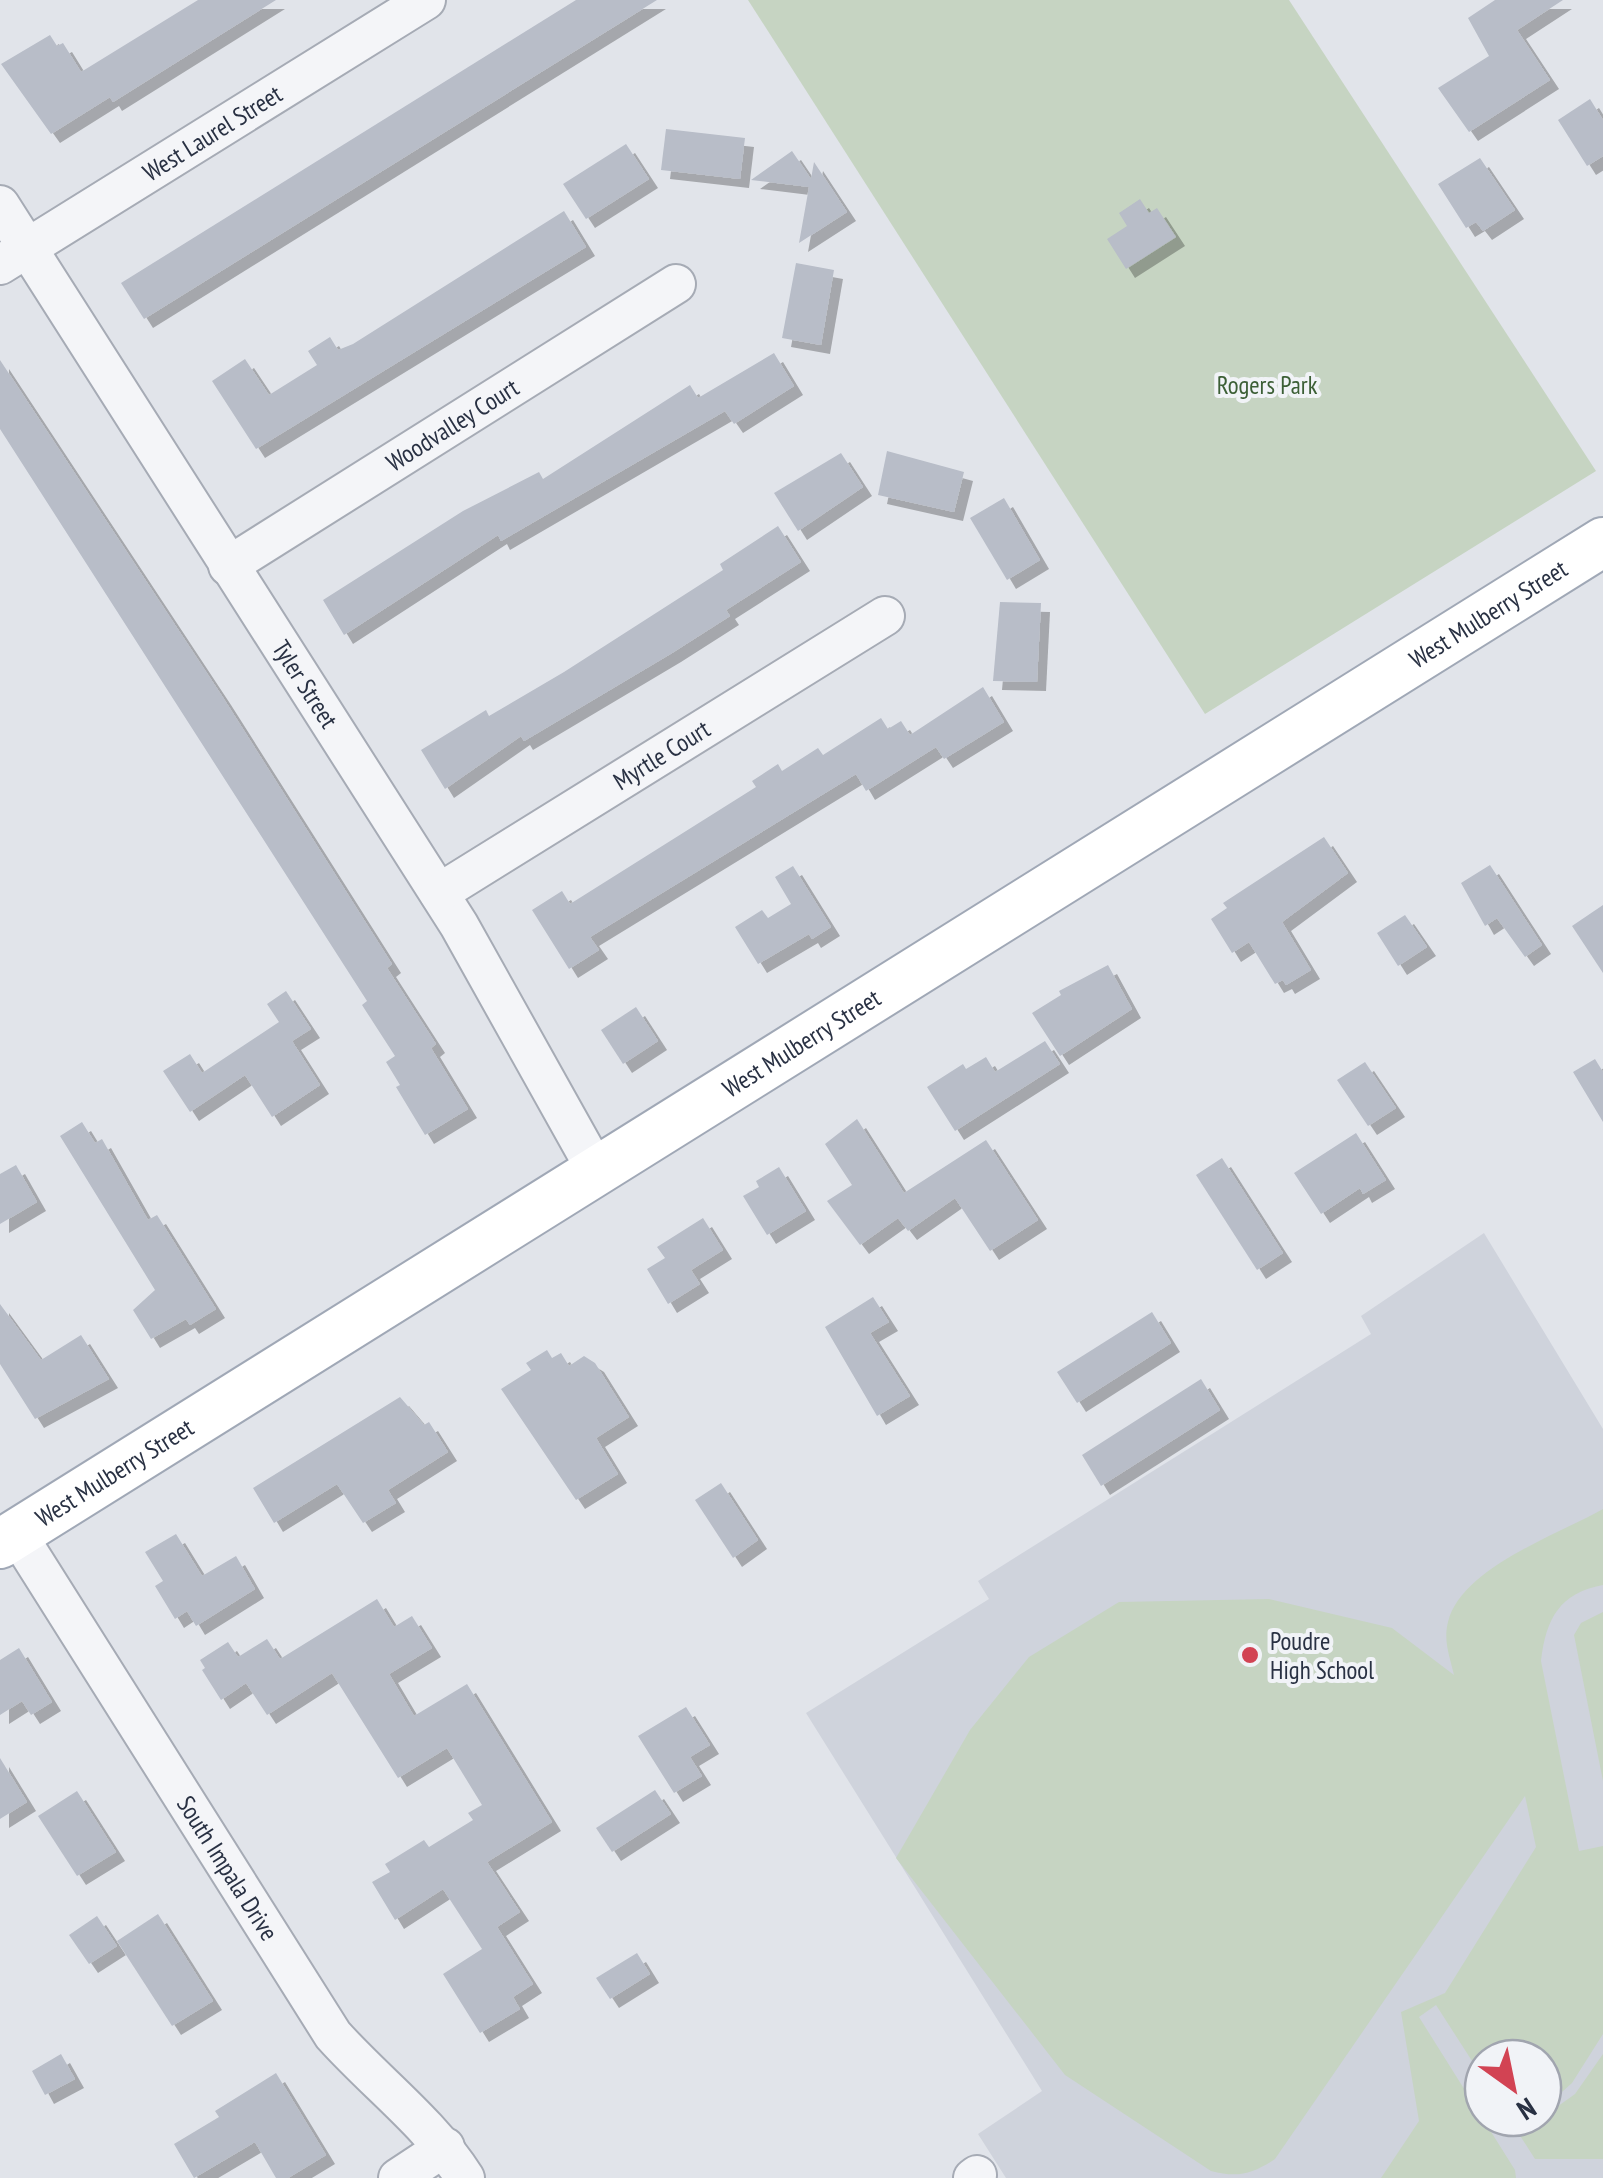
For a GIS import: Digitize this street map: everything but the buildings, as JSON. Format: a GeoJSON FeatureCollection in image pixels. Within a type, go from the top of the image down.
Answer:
{"type":"FeatureCollection","features":[{"type":"Feature","properties":{"kind":"main road","name":"West Mulberry Street"},"geometry":{"type":"LineString","coordinates":[[8,1539],[1603,542]]}},
{"type":"Feature","properties":{"kind":"street","name":"West Laurel Street"},"geometry":{"type":"LineString","coordinates":[[14,256],[426,0]]}},
{"type":"Feature","properties":{"kind":"street","name":"Tyler Street"},"geometry":{"type":"LineString","coordinates":[[0,205],[14,256],[228,566],[439,894],[597,1172]]}},
{"type":"Feature","properties":{"kind":"street","name":"Woodvalley Court"},"geometry":{"type":"LineString","coordinates":[[228,566],[676,284]]}},
{"type":"Feature","properties":{"kind":"street","name":"Myrtle Court"},"geometry":{"type":"LineString","coordinates":[[439,894],[885,616]]}},
{"type":"Feature","properties":{"kind":"street","name":"South Impala Drive"},"geometry":{"type":"LineString","coordinates":[[8,1539],[333,2035],[455,2163]]}},
{"type":"Feature","properties":{"kind":"street"},"geometry":{"type":"LineString","coordinates":[[398,2178],[455,2163]]}},
{"type":"Feature","properties":{"kind":"shaded area","name":"Poudre High School"},"geometry":{"type":"Polygon","coordinates":[[[1484,1233],[1603,1429],[1603,2178],[1006,2178],[978,2134],[1042,2091],[806,1713],[989,1599],[978,1581],[1371,1334],[1361,1316],[1484,1233]]]}},
{"type":"Feature","properties":{"kind":"green space","name":"Rogers Park"},"geometry":{"type":"Polygon","coordinates":[[[748,0],[1289,0],[1596,471],[1205,714],[748,0]]]}},
{"type":"Feature","properties":{"kind":"green space"},"geometry":{"type":"Polygon","coordinates":[[[1603,1509],[1603,1585],[1576,1594],[1558,1610],[1547,1632],[1541,1661],[1579,1851],[1603,1846],[1603,2034],[1563,2091],[1563,2038],[1463,2038],[1463,2047],[1436,2005],[1419,2017],[1463,2087],[1463,2138],[1495,2138],[1516,2178],[1381,2178],[1419,2121],[1401,2012],[1445,1993],[1536,1847],[1525,1796],[1275,2159],[1237,2174],[1211,2171],[1065,2075],[896,1858],[970,1730],[1029,1657],[1119,1602],[1269,1599],[1392,1628],[1454,1675],[1447,1629],[1457,1603],[1491,1569],[1603,1509]]]}},
{"type":"Feature","properties":{"kind":"green space"},"geometry":{"type":"Polygon","coordinates":[[[1603,1612],[1603,1781],[1574,1635],[1581,1623],[1603,1612]]]}},
{"type":"Feature","properties":{"kind":"green space"},"geometry":{"type":"Polygon","coordinates":[[[1603,2054],[1603,2159],[1535,2159],[1522,2138],[1563,2138],[1563,2103],[1575,2094],[1603,2054]]]}},
{"type":"Feature","properties":{"kind":"place","name":"Poudre High School"},"geometry":{"type":"Point","coordinates":[1250,1655]}}]}
